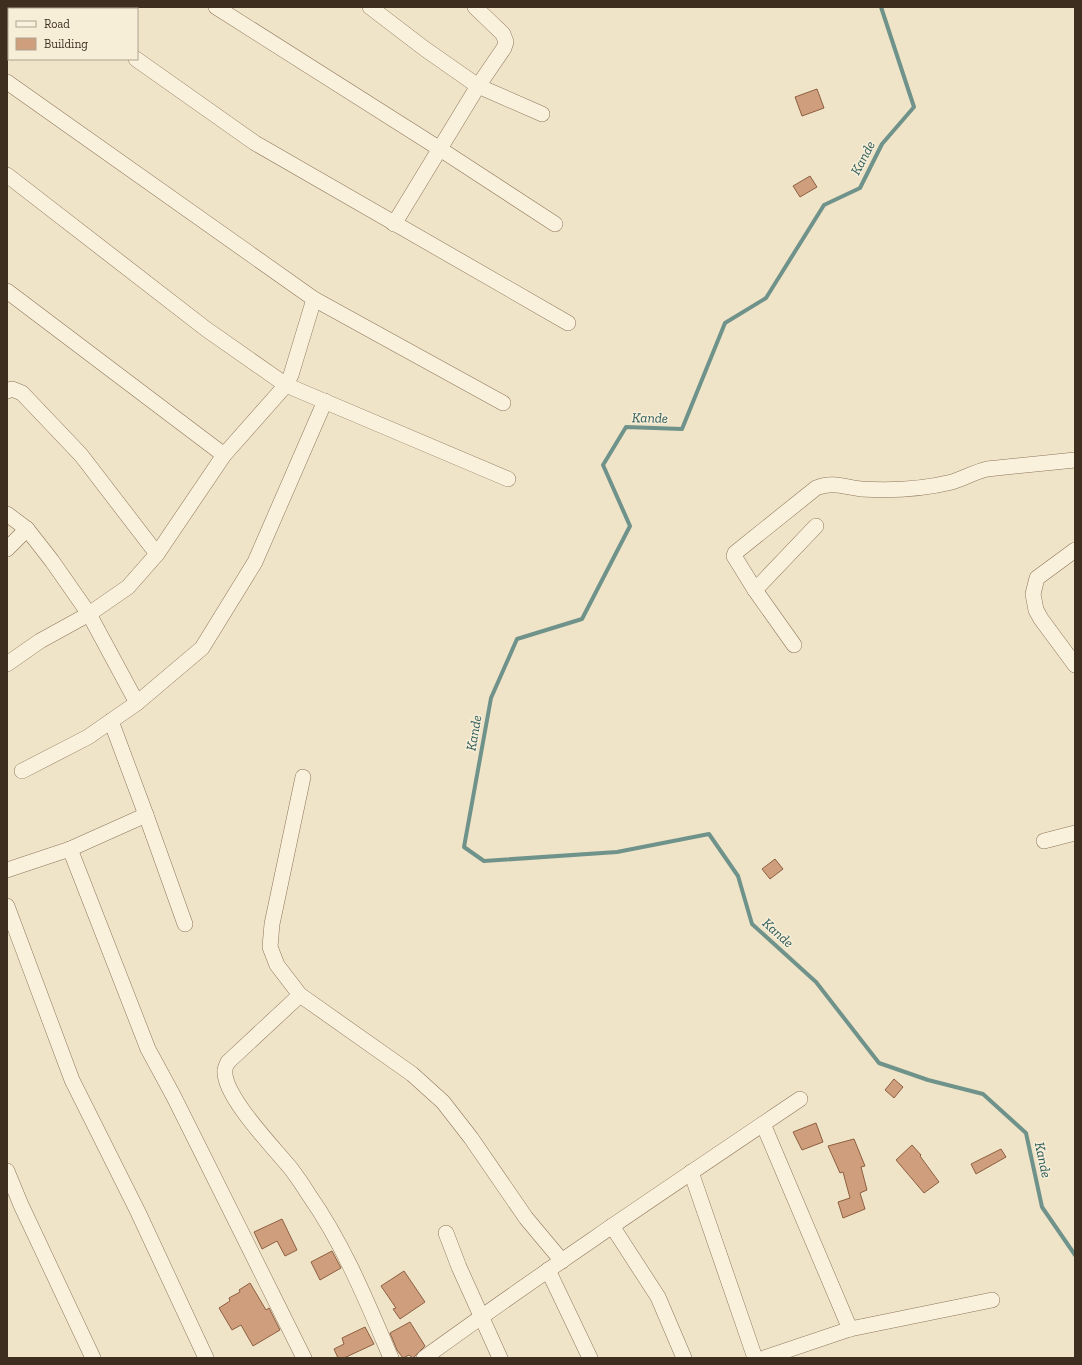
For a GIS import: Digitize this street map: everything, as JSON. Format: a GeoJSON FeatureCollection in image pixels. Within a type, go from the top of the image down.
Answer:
{"type":"FeatureCollection","features":[{"type":"Feature","properties":{"kind":"street"},"geometry":{"type":"LineString","coordinates":[[216,7],[555,224]]}},
{"type":"Feature","properties":{"kind":"street"},"geometry":{"type":"LineString","coordinates":[[370,7],[425,49],[478,86],[542,114]]}},
{"type":"Feature","properties":{"kind":"street"},"geometry":{"type":"LineString","coordinates":[[394,224],[478,86],[504,48],[506,42],[502,34],[475,7]]}},
{"type":"Feature","properties":{"kind":"street"},"geometry":{"type":"LineString","coordinates":[[137,60],[255,143],[568,323]]}},
{"type":"Feature","properties":{"kind":"street"},"geometry":{"type":"LineString","coordinates":[[7,82],[314,299],[503,403]]}},
{"type":"Feature","properties":{"kind":"street"},"geometry":{"type":"LineString","coordinates":[[7,175],[206,329],[286,385],[508,479]]}},
{"type":"Feature","properties":{"kind":"street"},"geometry":{"type":"LineString","coordinates":[[7,291],[224,455]]}},
{"type":"Feature","properties":{"kind":"street"},"geometry":{"type":"LineString","coordinates":[[7,664],[40,641],[89,614],[128,587],[157,554],[224,455],[286,385],[291,375],[314,299]]}},
{"type":"Feature","properties":{"kind":"street"},"geometry":{"type":"LineString","coordinates":[[7,391],[12,389],[22,393],[82,455],[157,554]]}},
{"type":"Feature","properties":{"kind":"street"},"geometry":{"type":"LineString","coordinates":[[22,771],[88,737],[137,704],[202,648],[229,607],[255,562],[325,401]]}},
{"type":"Feature","properties":{"kind":"street"},"geometry":{"type":"LineString","coordinates":[[794,645],[735,559],[735,553],[816,488],[830,484],[848,488],[885,490],[937,486],[955,481],[977,471],[987,469],[1075,460]]}},
{"type":"Feature","properties":{"kind":"street"},"geometry":{"type":"LineString","coordinates":[[7,514],[27,529],[52,561],[89,614],[137,704]]}},
{"type":"Feature","properties":{"kind":"street"},"geometry":{"type":"LineString","coordinates":[[755,590],[816,526]]}},
{"type":"Feature","properties":{"kind":"street"},"geometry":{"type":"LineString","coordinates":[[7,549],[27,529]]}},
{"type":"Feature","properties":{"kind":"street"},"geometry":{"type":"LineString","coordinates":[[1075,550],[1037,578],[1033,594],[1036,610],[1041,619],[1075,665]]}},
{"type":"Feature","properties":{"kind":"street"},"geometry":{"type":"LineString","coordinates":[[111,721],[185,924]]}},
{"type":"Feature","properties":{"kind":"street"},"geometry":{"type":"LineString","coordinates":[[303,777],[272,924],[270,947],[277,965],[300,995],[412,1074],[443,1102],[526,1218],[562,1261]]}},
{"type":"Feature","properties":{"kind":"street"},"geometry":{"type":"LineString","coordinates":[[7,870],[70,849],[146,816]]}},
{"type":"Feature","properties":{"kind":"street"},"geometry":{"type":"LineString","coordinates":[[1044,841],[1075,833]]}},
{"type":"Feature","properties":{"kind":"street"},"geometry":{"type":"LineString","coordinates":[[70,849],[148,1049],[178,1104],[304,1358]]}},
{"type":"Feature","properties":{"kind":"street"},"geometry":{"type":"LineString","coordinates":[[7,906],[72,1080],[138,1212],[206,1358]]}},
{"type":"Feature","properties":{"kind":"street"},"geometry":{"type":"LineString","coordinates":[[300,995],[228,1062],[225,1071],[226,1079],[232,1095],[241,1110],[293,1172],[333,1232],[391,1358]]}},
{"type":"Feature","properties":{"kind":"street"},"geometry":{"type":"LineString","coordinates":[[424,1358],[548,1270],[800,1099]]}},
{"type":"Feature","properties":{"kind":"street"},"geometry":{"type":"LineString","coordinates":[[762,1124],[850,1329]]}},
{"type":"Feature","properties":{"kind":"street"},"geometry":{"type":"LineString","coordinates":[[7,1171],[21,1205],[93,1358]]}},
{"type":"Feature","properties":{"kind":"street"},"geometry":{"type":"LineString","coordinates":[[691,1172],[755,1358]]}},
{"type":"Feature","properties":{"kind":"street"},"geometry":{"type":"LineString","coordinates":[[612,1226],[658,1297],[684,1358]]}},
{"type":"Feature","properties":{"kind":"street"},"geometry":{"type":"LineString","coordinates":[[446,1233],[500,1358]]}},
{"type":"Feature","properties":{"kind":"street"},"geometry":{"type":"LineString","coordinates":[[548,1270],[590,1358]]}},
{"type":"Feature","properties":{"kind":"street"},"geometry":{"type":"LineString","coordinates":[[764,1358],[850,1329],[992,1300]]}},
{"type":"Feature","properties":{"kind":"building"},"geometry":{"type":"Polygon","coordinates":[[[817,89],[824,108],[802,116],[795,97],[817,89]]]}},
{"type":"Feature","properties":{"kind":"building"},"geometry":{"type":"Polygon","coordinates":[[[810,176],[817,187],[800,197],[793,186],[810,176]]]}},
{"type":"Feature","properties":{"kind":"building"},"geometry":{"type":"Polygon","coordinates":[[[775,859],[783,869],[770,879],[762,869],[775,859]]]}},
{"type":"Feature","properties":{"kind":"building"},"geometry":{"type":"Polygon","coordinates":[[[894,1079],[903,1087],[894,1098],[885,1090],[894,1079]]]}},
{"type":"Feature","properties":{"kind":"building"},"geometry":{"type":"Polygon","coordinates":[[[816,1123],[823,1142],[802,1150],[793,1132],[816,1123]]]}},
{"type":"Feature","properties":{"kind":"building"},"geometry":{"type":"Polygon","coordinates":[[[854,1139],[865,1166],[861,1167],[867,1190],[860,1193],[865,1209],[843,1218],[838,1202],[850,1198],[843,1172],[840,1173],[828,1146],[854,1139]]]}},
{"type":"Feature","properties":{"kind":"building"},"geometry":{"type":"Polygon","coordinates":[[[912,1145],[921,1155],[920,1156],[939,1182],[924,1193],[896,1160],[912,1145]]]}},
{"type":"Feature","properties":{"kind":"building"},"geometry":{"type":"Polygon","coordinates":[[[1001,1149],[1006,1157],[976,1174],[971,1164],[1001,1149]]]}},
{"type":"Feature","properties":{"kind":"building"},"geometry":{"type":"Polygon","coordinates":[[[282,1219],[297,1250],[285,1256],[277,1241],[262,1249],[254,1232],[282,1219]]]}},
{"type":"Feature","properties":{"kind":"building"},"geometry":{"type":"Polygon","coordinates":[[[332,1251],[341,1268],[320,1280],[311,1262],[332,1251]]]}},
{"type":"Feature","properties":{"kind":"building"},"geometry":{"type":"Polygon","coordinates":[[[404,1271],[425,1302],[400,1319],[393,1309],[396,1308],[381,1286],[404,1271]]]}},
{"type":"Feature","properties":{"kind":"building"},"geometry":{"type":"Polygon","coordinates":[[[250,1283],[266,1310],[269,1308],[280,1330],[253,1346],[241,1325],[232,1330],[219,1308],[230,1301],[229,1298],[240,1292],[239,1290],[250,1283]]]}},
{"type":"Feature","properties":{"kind":"building"},"geometry":{"type":"Polygon","coordinates":[[[410,1322],[425,1346],[413,1358],[409,1355],[403,1358],[397,1350],[390,1333],[410,1322]]]}},
{"type":"Feature","properties":{"kind":"building"},"geometry":{"type":"Polygon","coordinates":[[[365,1327],[374,1344],[344,1358],[338,1358],[334,1349],[344,1344],[342,1338],[365,1327]]]}},
{"type":"Feature","properties":{"kind":"waterway","name":"Kande"},"geometry":{"type":"LineString","coordinates":[[881,7],[914,107],[882,144],[860,188],[824,205],[766,298],[725,323],[682,429],[626,427],[603,465],[630,526],[582,619],[517,639],[491,698],[464,847],[484,861],[617,852],[709,834],[738,876],[752,924],[816,982],[879,1063],[928,1080],[983,1094],[1026,1133],[1042,1207],[1075,1255]]}}]}
